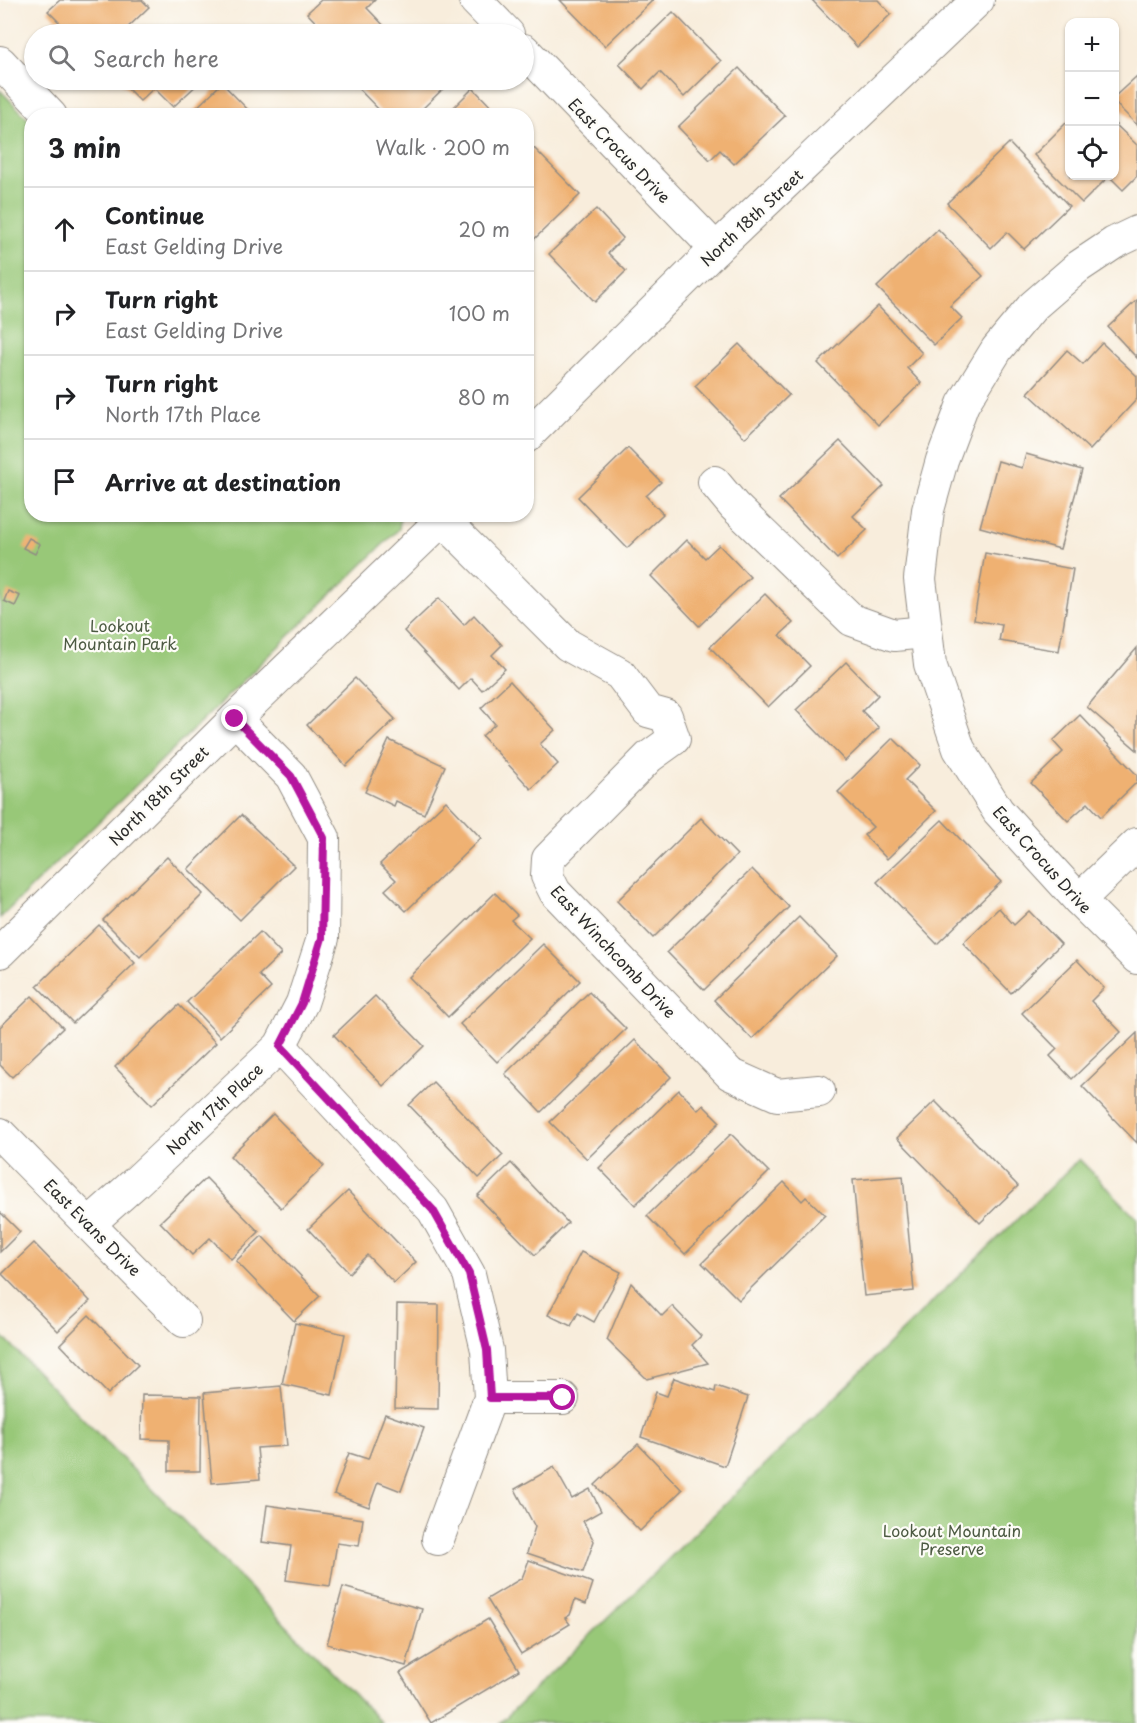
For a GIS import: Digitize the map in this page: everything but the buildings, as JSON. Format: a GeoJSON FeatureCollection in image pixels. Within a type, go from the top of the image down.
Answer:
{"type":"FeatureCollection","features":[{"type":"Feature","properties":{"kind":"street"},"geometry":{"type":"LineString","coordinates":[[475,0],[498,24]]}},
{"type":"Feature","properties":{"kind":"street","name":"North 18th Street"},"geometry":{"type":"LineString","coordinates":[[534,429],[716,249],[978,0]]}},
{"type":"Feature","properties":{"kind":"street","name":"East Crocus Drive"},"geometry":{"type":"LineString","coordinates":[[534,60],[716,249]]}},
{"type":"Feature","properties":{"kind":"street"},"geometry":{"type":"LineString","coordinates":[[0,62],[24,87]]}},
{"type":"Feature","properties":{"kind":"street"},"geometry":{"type":"LineString","coordinates":[[26,90],[43,108]]}},
{"type":"Feature","properties":{"kind":"street"},"geometry":{"type":"LineString","coordinates":[[714,482],[734,506],[852,620],[894,635],[926,632],[920,579],[928,510],[942,460],[963,404],[997,349],[1033,306],[1078,267],[1114,243],[1137,232]]}},
{"type":"Feature","properties":{"kind":"street","name":"North 18th Street"},"geometry":{"type":"LineString","coordinates":[[0,952],[437,522]]}},
{"type":"Feature","properties":{"kind":"street","name":"East Winchcomb Drive"},"geometry":{"type":"LineString","coordinates":[[449,522],[568,645],[620,674],[648,711],[666,716],[674,739],[649,757],[548,858],[547,876],[555,892],[730,1074],[777,1095],[819,1091]]}},
{"type":"Feature","properties":{"kind":"street","name":"East Crocus Drive"},"geometry":{"type":"LineString","coordinates":[[926,632],[930,664],[959,749],[998,811],[1079,900],[1137,958]]}},
{"type":"Feature","properties":{"kind":"street","name":"North 17th Place"},"geometry":{"type":"LineString","coordinates":[[90,1223],[280,1046],[302,1003],[322,938],[324,838],[291,776],[235,719]]}},
{"type":"Feature","properties":{"kind":"street"},"geometry":{"type":"LineString","coordinates":[[1079,900],[1137,844]]}},
{"type":"Feature","properties":{"kind":"street"},"geometry":{"type":"LineString","coordinates":[[280,1046],[433,1210],[469,1274],[487,1350],[490,1398],[438,1539]]}},
{"type":"Feature","properties":{"kind":"street","name":"East Evans Drive"},"geometry":{"type":"LineString","coordinates":[[0,1134],[184,1321]]}},
{"type":"Feature","properties":{"kind":"street"},"geometry":{"type":"LineString","coordinates":[[490,1398],[563,1398]]}},
{"type":"Feature","properties":{"kind":"green space","name":"Lookout Mountain Park"},"geometry":{"type":"Polygon","coordinates":[[[0,90],[24,115],[24,522],[400,522],[399,529],[0,918],[0,90]]]}},
{"type":"Feature","properties":{"kind":"green space","name":"Lookout Mountain Preserve"},"geometry":{"type":"Polygon","coordinates":[[[1079,1159],[1137,1218],[1137,1723],[500,1723],[1079,1159]]]}},
{"type":"Feature","properties":{"kind":"green space"},"geometry":{"type":"Polygon","coordinates":[[[0,1334],[382,1723],[0,1723],[0,1334]]]}},
{"type":"Feature","properties":{"kind":"route"},"geometry":{"type":"LineString","coordinates":[[235,719],[291,776],[324,838],[322,938],[302,1003],[280,1046],[433,1210],[469,1274],[487,1350],[490,1398],[563,1398]]}}]}
